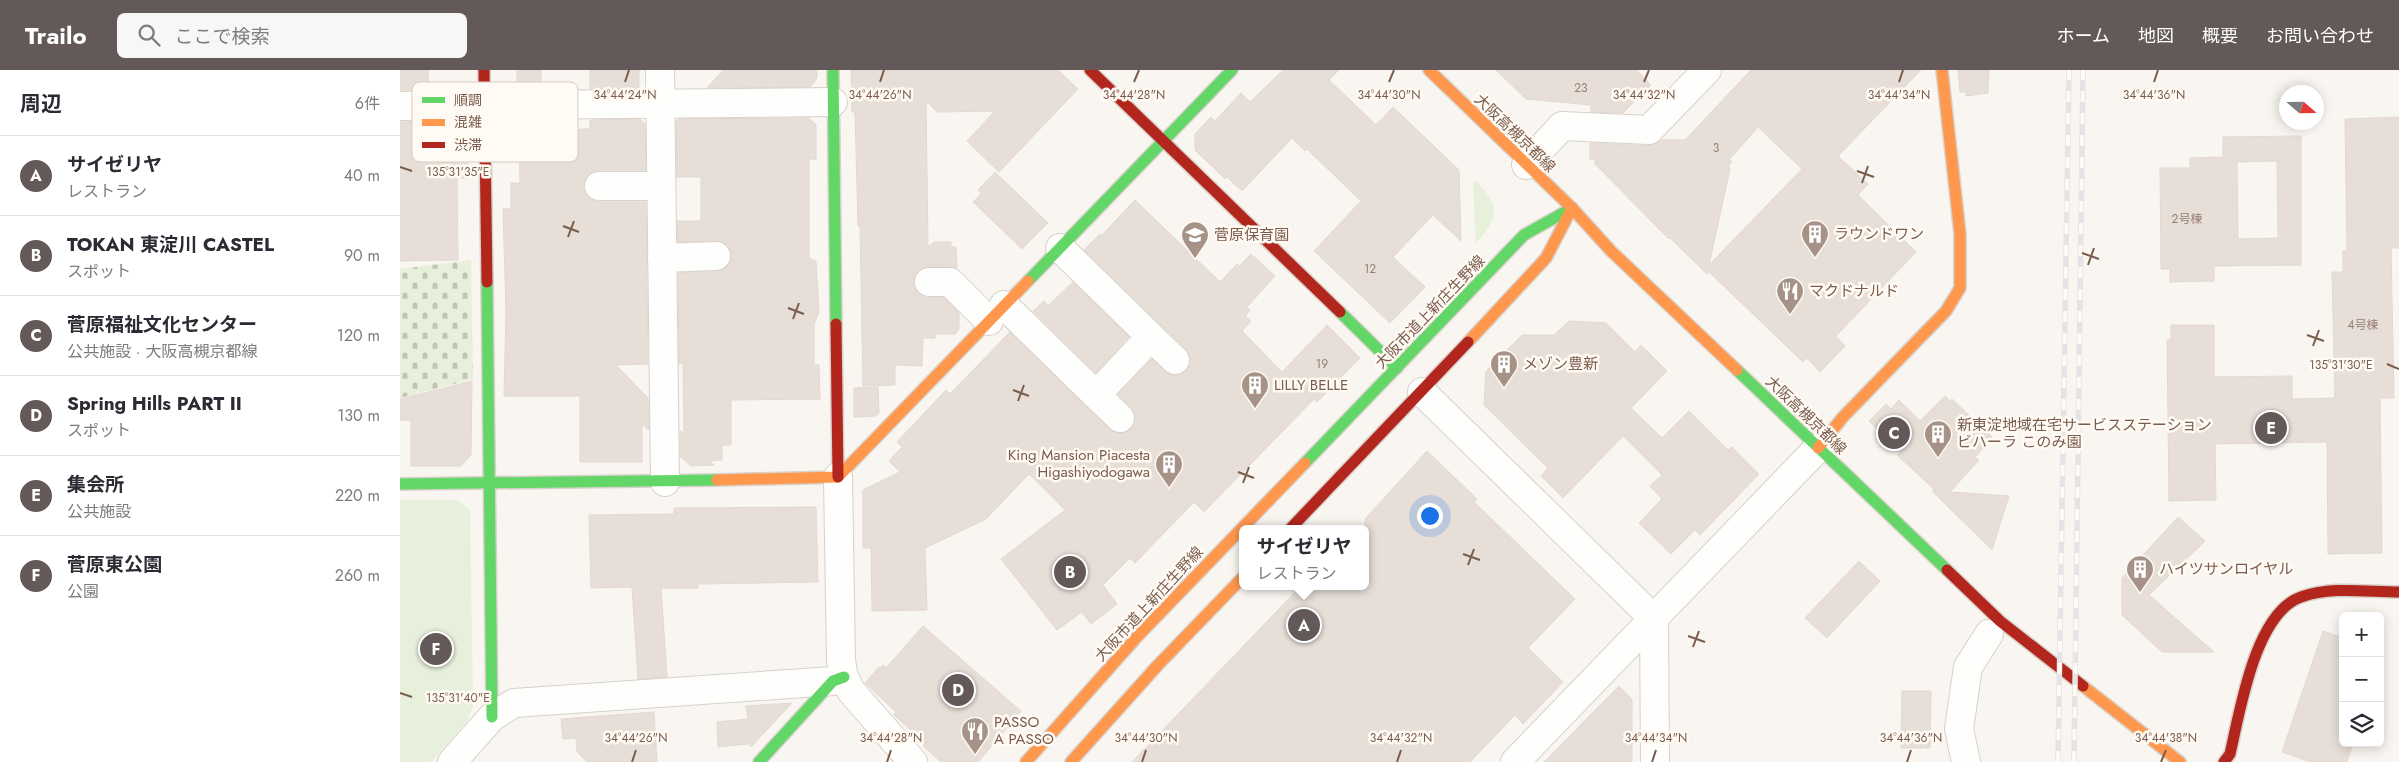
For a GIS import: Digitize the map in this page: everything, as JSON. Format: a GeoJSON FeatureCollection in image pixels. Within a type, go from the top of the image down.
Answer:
{"type":"FeatureCollection","features":[{"type":"Feature","properties":{"kind":"street"},"geometry":{"type":"LineString","coordinates":[[660,70],[665,482]]}},
{"type":"Feature","properties":{"kind":"street"},"geometry":{"type":"LineString","coordinates":[[759,762],[839,679],[841,661],[833,70]]}},
{"type":"Feature","properties":{"kind":"street"},"geometry":{"type":"LineString","coordinates":[[1090,70],[1397,368]]}},
{"type":"Feature","properties":{"kind":"street"},"geometry":{"type":"LineString","coordinates":[[400,484],[665,482],[838,477],[1232,70]]}},
{"type":"Feature","properties":{"kind":"street","name":"大阪高槻京都線"},"geometry":{"type":"LineString","coordinates":[[1429,70],[1572,208],[1611,251],[2000,621],[2180,762]]}},
{"type":"Feature","properties":{"kind":"street"},"geometry":{"type":"LineString","coordinates":[[1526,165],[1562,126],[1649,130],[1707,70]]}},
{"type":"Feature","properties":{"kind":"street"},"geometry":{"type":"LineString","coordinates":[[1515,762],[1818,448],[1843,417],[1946,311],[1960,288],[1960,234],[1942,70]]}},
{"type":"Feature","properties":{"kind":"street"},"geometry":{"type":"LineString","coordinates":[[578,104],[833,102]]}},
{"type":"Feature","properties":{"kind":"street"},"geometry":{"type":"LineString","coordinates":[[485,162],[492,717]]}},
{"type":"Feature","properties":{"kind":"street"},"geometry":{"type":"LineString","coordinates":[[599,186],[662,186]]}},
{"type":"Feature","properties":{"kind":"street"},"geometry":{"type":"LineString","coordinates":[[1294,525],[1422,392],[1546,258],[1572,208]]}},
{"type":"Feature","properties":{"kind":"street","name":"大阪市道上新庄生野線"},"geometry":{"type":"LineString","coordinates":[[1245,525],[1524,235],[1572,208]]}},
{"type":"Feature","properties":{"kind":"street"},"geometry":{"type":"LineString","coordinates":[[1060,248],[1175,360]]}},
{"type":"Feature","properties":{"kind":"street"},"geometry":{"type":"LineString","coordinates":[[662,258],[716,256]]}},
{"type":"Feature","properties":{"kind":"street"},"geometry":{"type":"LineString","coordinates":[[929,282],[950,282],[996,313],[1096,395],[1120,418]]}},
{"type":"Feature","properties":{"kind":"street"},"geometry":{"type":"LineString","coordinates":[[1096,395],[1151,337]]}},
{"type":"Feature","properties":{"kind":"street"},"geometry":{"type":"LineString","coordinates":[[1422,392],[1654,619],[1655,762]]}},
{"type":"Feature","properties":{"kind":"street","name":"大阪市道上新庄生野線"},"geometry":{"type":"LineString","coordinates":[[1026,762],[1135,639],[1239,531]]}},
{"type":"Feature","properties":{"kind":"street"},"geometry":{"type":"LineString","coordinates":[[1071,762],[1158,665],[1239,581]]}},
{"type":"Feature","properties":{"kind":"street"},"geometry":{"type":"LineString","coordinates":[[2224,762],[2230,754],[2249,678],[2263,638],[2277,611],[2300,597],[2315,594],[2399,592]]}},
{"type":"Feature","properties":{"kind":"street"},"geometry":{"type":"LineString","coordinates":[[1966,762],[1959,729],[1968,667],[1989,634]]}},
{"type":"Feature","properties":{"kind":"street"},"geometry":{"type":"LineString","coordinates":[[452,762],[492,717],[514,703],[839,679],[913,762]]}},
{"type":"Feature","properties":{"kind":"green space"},"geometry":{"type":"Polygon","coordinates":[[[1476,181],[1490,198],[1494,212],[1490,226],[1476,243],[1473,182],[1476,181]]]}},
{"type":"Feature","properties":{"kind":"green space"},"geometry":{"type":"Polygon","coordinates":[[[471,260],[473,379],[400,398],[400,269],[471,260]]]}},
{"type":"Feature","properties":{"kind":"green space"},"geometry":{"type":"Polygon","coordinates":[[[400,500],[457,500],[470,510],[473,706],[467,721],[431,762],[400,762],[400,500]]]}},
{"type":"Feature","properties":{"kind":"building"},"geometry":{"type":"Polygon","coordinates":[[[400,70],[428,70],[429,82],[412,82],[412,90],[400,90],[400,70]]]}},
{"type":"Feature","properties":{"kind":"building"},"geometry":{"type":"Polygon","coordinates":[[[517,70],[541,70],[541,82],[517,82],[517,70]]]}},
{"type":"Feature","properties":{"kind":"building"},"geometry":{"type":"Polygon","coordinates":[[[590,70],[639,70],[639,88],[590,89],[590,70]]]}},
{"type":"Feature","properties":{"kind":"building"},"geometry":{"type":"Polygon","coordinates":[[[723,70],[817,70],[817,78],[810,87],[707,88],[723,70]]]}},
{"type":"Feature","properties":{"kind":"building"},"geometry":{"type":"Polygon","coordinates":[[[851,70],[1058,70],[1078,89],[999,172],[967,141],[995,111],[937,112],[926,101],[928,247],[934,242],[951,242],[951,247],[956,247],[957,268],[929,266],[922,268],[915,275],[913,282],[915,289],[921,295],[944,298],[959,313],[959,329],[955,334],[935,334],[935,338],[923,338],[922,366],[895,365],[895,385],[863,386],[860,226],[858,226],[855,112],[852,112],[851,70]]]}},
{"type":"Feature","properties":{"kind":"building"},"geometry":{"type":"Polygon","coordinates":[[[1283,70],[1339,70],[1329,80],[1376,125],[1393,107],[1459,170],[1461,241],[1433,215],[1393,257],[1425,287],[1390,323],[1314,251],[1361,201],[1307,149],[1305,151],[1292,138],[1242,191],[1227,177],[1225,179],[1195,150],[1195,134],[1211,117],[1215,121],[1241,93],[1250,102],[1283,70]]]}},
{"type":"Feature","properties":{"kind":"building"},"geometry":{"type":"Polygon","coordinates":[[[1496,70],[1637,70],[1651,85],[1623,113],[1591,112],[1591,105],[1526,99],[1496,70]]]}},
{"type":"Feature","properties":{"kind":"building"},"geometry":{"type":"Polygon","coordinates":[[[1751,70],[1921,70],[1838,156],[1868,184],[1858,195],[1916,252],[1836,336],[1845,346],[1820,372],[1807,358],[1803,362],[1708,271],[1707,274],[1669,237],[1669,239],[1595,164],[1595,159],[1590,159],[1590,143],[1648,146],[1661,140],[1685,140],[1751,70]],[[1758,127],[1729,160],[1732,162],[1728,166],[1730,169],[1709,265],[1802,169],[1758,127]]]}},
{"type":"Feature","properties":{"kind":"building"},"geometry":{"type":"Polygon","coordinates":[[[1958,70],[1989,70],[1988,93],[1966,96],[1966,92],[1960,92],[1958,70]]]}},
{"type":"Feature","properties":{"kind":"building"},"geometry":{"type":"Polygon","coordinates":[[[2399,117],[2399,248],[2391,248],[2394,398],[2380,398],[2382,553],[2328,554],[2327,442],[2215,444],[2216,500],[2169,501],[2167,340],[2171,340],[2171,325],[2214,325],[2214,377],[2292,376],[2292,399],[2335,398],[2332,272],[2343,272],[2343,251],[2347,251],[2345,119],[2399,117]]]}},
{"type":"Feature","properties":{"kind":"building"},"geometry":{"type":"Polygon","coordinates":[[[809,118],[816,125],[816,159],[809,159],[809,258],[816,261],[819,311],[814,324],[814,365],[819,365],[820,399],[731,400],[731,445],[722,445],[722,460],[709,461],[714,465],[691,466],[680,456],[680,430],[684,434],[683,363],[679,364],[678,273],[724,269],[730,263],[732,255],[729,247],[723,242],[678,242],[677,221],[701,221],[701,177],[677,177],[676,122],[679,119],[809,118]]]}},
{"type":"Feature","properties":{"kind":"building"},"geometry":{"type":"Polygon","coordinates":[[[640,119],[645,125],[646,170],[599,170],[592,172],[586,178],[583,186],[585,193],[591,199],[599,202],[646,202],[648,364],[616,365],[648,398],[649,430],[642,424],[642,462],[580,462],[580,396],[504,396],[506,312],[503,209],[511,209],[511,183],[520,183],[520,162],[578,162],[578,129],[590,129],[590,120],[640,119]]]}},
{"type":"Feature","properties":{"kind":"building"},"geometry":{"type":"Polygon","coordinates":[[[400,122],[412,122],[412,162],[468,162],[468,178],[457,178],[458,260],[400,261],[400,122]]]}},
{"type":"Feature","properties":{"kind":"building"},"geometry":{"type":"Polygon","coordinates":[[[2301,136],[2301,265],[2214,266],[2214,281],[2170,282],[2170,269],[2161,269],[2160,168],[2190,168],[2190,158],[2223,157],[2223,137],[2301,136]],[[2277,161],[2237,162],[2238,239],[2278,238],[2277,161]]]}},
{"type":"Feature","properties":{"kind":"building"},"geometry":{"type":"Polygon","coordinates":[[[995,172],[1048,223],[1022,249],[973,202],[981,194],[978,190],[995,172]]]}},
{"type":"Feature","properties":{"kind":"building"},"geometry":{"type":"Polygon","coordinates":[[[1135,200],[1220,282],[1237,264],[1239,266],[1251,254],[1275,276],[1247,307],[1250,310],[1245,316],[1251,321],[1242,331],[1282,372],[1327,325],[1360,358],[1317,402],[1314,399],[1204,512],[1194,502],[1135,563],[1130,558],[1103,585],[1117,604],[1091,624],[1082,612],[1057,630],[1001,559],[1065,510],[1029,474],[986,519],[925,548],[927,610],[872,611],[871,548],[863,548],[863,490],[900,472],[889,461],[902,447],[897,442],[946,390],[950,394],[1010,332],[1109,429],[1117,433],[1125,433],[1131,429],[1135,421],[1135,413],[1118,394],[1152,359],[1171,375],[1180,375],[1187,370],[1190,364],[1190,356],[1186,349],[1084,250],[1100,234],[1101,236],[1135,200]]]}},
{"type":"Feature","properties":{"kind":"building"},"geometry":{"type":"Polygon","coordinates":[[[1073,282],[1129,337],[1096,373],[1033,311],[1044,301],[1048,306],[1073,282]]]}},
{"type":"Feature","properties":{"kind":"building"},"geometry":{"type":"Polygon","coordinates":[[[1569,321],[1606,323],[1635,352],[1641,345],[1667,371],[1631,408],[1662,438],[1689,411],[1728,450],[1732,447],[1759,474],[1700,535],[1695,530],[1671,554],[1639,523],[1662,499],[1650,486],[1662,475],[1623,436],[1563,498],[1541,476],[1548,468],[1484,405],[1486,371],[1522,335],[1554,335],[1569,321]]]}},
{"type":"Feature","properties":{"kind":"building"},"geometry":{"type":"Polygon","coordinates":[[[472,381],[471,455],[461,466],[411,466],[411,420],[400,420],[400,399],[472,381]]]}},
{"type":"Feature","properties":{"kind":"building"},"geometry":{"type":"Polygon","coordinates":[[[878,387],[879,413],[875,416],[854,417],[854,388],[878,387]]]}},
{"type":"Feature","properties":{"kind":"building"},"geometry":{"type":"Polygon","coordinates":[[[1945,396],[1950,401],[1952,399],[1993,438],[1975,457],[1979,460],[1950,492],[2009,496],[1992,550],[1932,491],[1936,491],[1897,455],[1901,451],[1869,421],[1886,404],[1891,409],[1899,400],[1920,421],[1945,396]]]}},
{"type":"Feature","properties":{"kind":"building"},"geometry":{"type":"Polygon","coordinates":[[[1427,451],[1477,499],[1474,502],[1575,599],[1528,648],[1563,682],[1523,724],[1515,715],[1470,762],[1132,762],[1297,590],[1369,590],[1369,525],[1365,525],[1365,519],[1427,451]]]}},
{"type":"Feature","properties":{"kind":"building"},"geometry":{"type":"Polygon","coordinates":[[[816,507],[818,582],[698,584],[698,588],[661,588],[667,677],[638,679],[632,587],[591,588],[589,515],[674,514],[674,508],[816,507]]]}},
{"type":"Feature","properties":{"kind":"building","name":"ハイツサンロイヤル"},"geometry":{"type":"Polygon","coordinates":[[[2178,517],[2205,541],[2149,595],[2214,652],[2162,652],[2122,615],[2122,578],[2178,517]]]}},
{"type":"Feature","properties":{"kind":"building"},"geometry":{"type":"Polygon","coordinates":[[[1859,561],[1880,581],[1827,638],[1805,618],[1859,561]]]}},
{"type":"Feature","properties":{"kind":"building"},"geometry":{"type":"Polygon","coordinates":[[[923,626],[1021,711],[978,762],[941,762],[923,746],[925,743],[894,715],[896,712],[865,683],[879,667],[883,665],[886,668],[923,626]]]}},
{"type":"Feature","properties":{"kind":"building"},"geometry":{"type":"Polygon","coordinates":[[[2323,631],[2339,637],[2339,747],[2352,747],[2347,762],[2311,762],[2282,752],[2323,631]]]}},
{"type":"Feature","properties":{"kind":"building"},"geometry":{"type":"Polygon","coordinates":[[[1619,686],[1632,699],[1632,762],[1544,762],[1619,686]]]}},
{"type":"Feature","properties":{"kind":"building"},"geometry":{"type":"Polygon","coordinates":[[[1902,691],[1931,691],[1930,748],[1901,748],[1902,691]]]}},
{"type":"Feature","properties":{"kind":"building"},"geometry":{"type":"Polygon","coordinates":[[[792,703],[751,747],[751,744],[746,744],[718,747],[717,722],[748,719],[746,706],[792,703]]]}},
{"type":"Feature","properties":{"kind":"building"},"geometry":{"type":"Polygon","coordinates":[[[654,712],[657,762],[587,762],[577,752],[576,738],[563,739],[561,719],[654,712]]]}},
{"type":"Feature","properties":{"kind":"railway"},"geometry":{"type":"LineString","coordinates":[[2058,762],[2069,70]]}},
{"type":"Feature","properties":{"kind":"railway"},"geometry":{"type":"LineString","coordinates":[[2074,762],[2083,70]]}},
{"type":"Feature","properties":{"kind":"traffic: fast"},"geometry":{"type":"LineString","coordinates":[[833,70],[836,324]]}},
{"type":"Feature","properties":{"kind":"traffic: fast"},"geometry":{"type":"LineString","coordinates":[[1028,281],[1232,70]]}},
{"type":"Feature","properties":{"kind":"traffic: fast"},"geometry":{"type":"LineString","coordinates":[[1305,463],[1524,235],[1572,208]]}},
{"type":"Feature","properties":{"kind":"traffic: fast"},"geometry":{"type":"LineString","coordinates":[[487,282],[492,717]]}},
{"type":"Feature","properties":{"kind":"traffic: fast"},"geometry":{"type":"LineString","coordinates":[[1340,312],[1397,368]]}},
{"type":"Feature","properties":{"kind":"traffic: fast"},"geometry":{"type":"LineString","coordinates":[[1737,370],[1947,570]]}},
{"type":"Feature","properties":{"kind":"traffic: fast"},"geometry":{"type":"LineString","coordinates":[[400,484],[717,480]]}},
{"type":"Feature","properties":{"kind":"traffic: fast"},"geometry":{"type":"LineString","coordinates":[[759,762],[833,681],[844,677]]}},
{"type":"Feature","properties":{"kind":"traffic: slow"},"geometry":{"type":"LineString","coordinates":[[1429,70],[1572,208],[1611,251],[1737,370]]}},
{"type":"Feature","properties":{"kind":"traffic: slow"},"geometry":{"type":"LineString","coordinates":[[1818,448],[1843,417],[1946,311],[1960,288],[1960,234],[1942,70]]}},
{"type":"Feature","properties":{"kind":"traffic: slow"},"geometry":{"type":"LineString","coordinates":[[1468,342],[1546,258],[1572,208]]}},
{"type":"Feature","properties":{"kind":"traffic: slow"},"geometry":{"type":"LineString","coordinates":[[717,480],[838,477],[1028,281]]}},
{"type":"Feature","properties":{"kind":"traffic: slow"},"geometry":{"type":"LineString","coordinates":[[1245,525],[1305,463]]}},
{"type":"Feature","properties":{"kind":"traffic: slow"},"geometry":{"type":"LineString","coordinates":[[1026,762],[1135,639],[1239,531]]}},
{"type":"Feature","properties":{"kind":"traffic: slow"},"geometry":{"type":"LineString","coordinates":[[1071,762],[1158,665],[1239,581]]}},
{"type":"Feature","properties":{"kind":"traffic: slow"},"geometry":{"type":"LineString","coordinates":[[2083,686],[2180,762]]}},
{"type":"Feature","properties":{"kind":"traffic: jam"},"geometry":{"type":"LineString","coordinates":[[484,70],[484,82]]}},
{"type":"Feature","properties":{"kind":"traffic: jam"},"geometry":{"type":"LineString","coordinates":[[1090,70],[1340,312]]}},
{"type":"Feature","properties":{"kind":"traffic: jam"},"geometry":{"type":"LineString","coordinates":[[485,162],[487,282]]}},
{"type":"Feature","properties":{"kind":"traffic: jam"},"geometry":{"type":"LineString","coordinates":[[836,324],[838,477]]}},
{"type":"Feature","properties":{"kind":"traffic: jam"},"geometry":{"type":"LineString","coordinates":[[1294,525],[1468,342]]}},
{"type":"Feature","properties":{"kind":"traffic: jam"},"geometry":{"type":"LineString","coordinates":[[1947,570],[2000,621],[2083,686]]}},
{"type":"Feature","properties":{"kind":"traffic: jam"},"geometry":{"type":"LineString","coordinates":[[2224,762],[2230,754],[2245,690],[2261,642],[2272,622],[2285,607],[2301,597],[2325,592],[2350,590],[2399,592]]}},
{"type":"Feature","properties":{"kind":"place","name":"ラウンドワン"},"geometry":{"type":"Point","coordinates":[1815,258]}},
{"type":"Feature","properties":{"kind":"place","name":"菅原保育園"},"geometry":{"type":"Point","coordinates":[1195,259]}},
{"type":"Feature","properties":{"kind":"place","name":"マクドナルド"},"geometry":{"type":"Point","coordinates":[1790,315]}},
{"type":"Feature","properties":{"kind":"place","name":"メゾン豊新"},"geometry":{"type":"Point","coordinates":[1504,388]}},
{"type":"Feature","properties":{"kind":"place","name":"LILLY BELLE"},"geometry":{"type":"Point","coordinates":[1255,409]}},
{"type":"Feature","properties":{"kind":"place","name":"集会所"},"geometry":{"type":"Point","coordinates":[2271,428]}},
{"type":"Feature","properties":{"kind":"place","name":"菅原福祉文化センター"},"geometry":{"type":"Point","coordinates":[1894,433]}},
{"type":"Feature","properties":{"kind":"place","name":"新東淀地域在宅サービスステーション ビハーラ このみ園"},"geometry":{"type":"Point","coordinates":[1938,458]}},
{"type":"Feature","properties":{"kind":"place","name":"King Mansion Piacesta Higashiyodogawa"},"geometry":{"type":"Point","coordinates":[1169,488]}},
{"type":"Feature","properties":{"kind":"place","name":"TOKAN 東淀川 CASTEL"},"geometry":{"type":"Point","coordinates":[1070,572]}},
{"type":"Feature","properties":{"kind":"place","name":"ハイツサンロイヤル"},"geometry":{"type":"Point","coordinates":[2140,593]}},
{"type":"Feature","properties":{"kind":"place","name":"サイゼリヤ"},"geometry":{"type":"Point","coordinates":[1304,625]}},
{"type":"Feature","properties":{"kind":"place","name":"菅原東公園"},"geometry":{"type":"Point","coordinates":[436,649]}},
{"type":"Feature","properties":{"kind":"place","name":"Spring Hills PART II"},"geometry":{"type":"Point","coordinates":[958,690]}},
{"type":"Feature","properties":{"kind":"place","name":"PASSO A PASSO"},"geometry":{"type":"Point","coordinates":[975,755]}}]}
